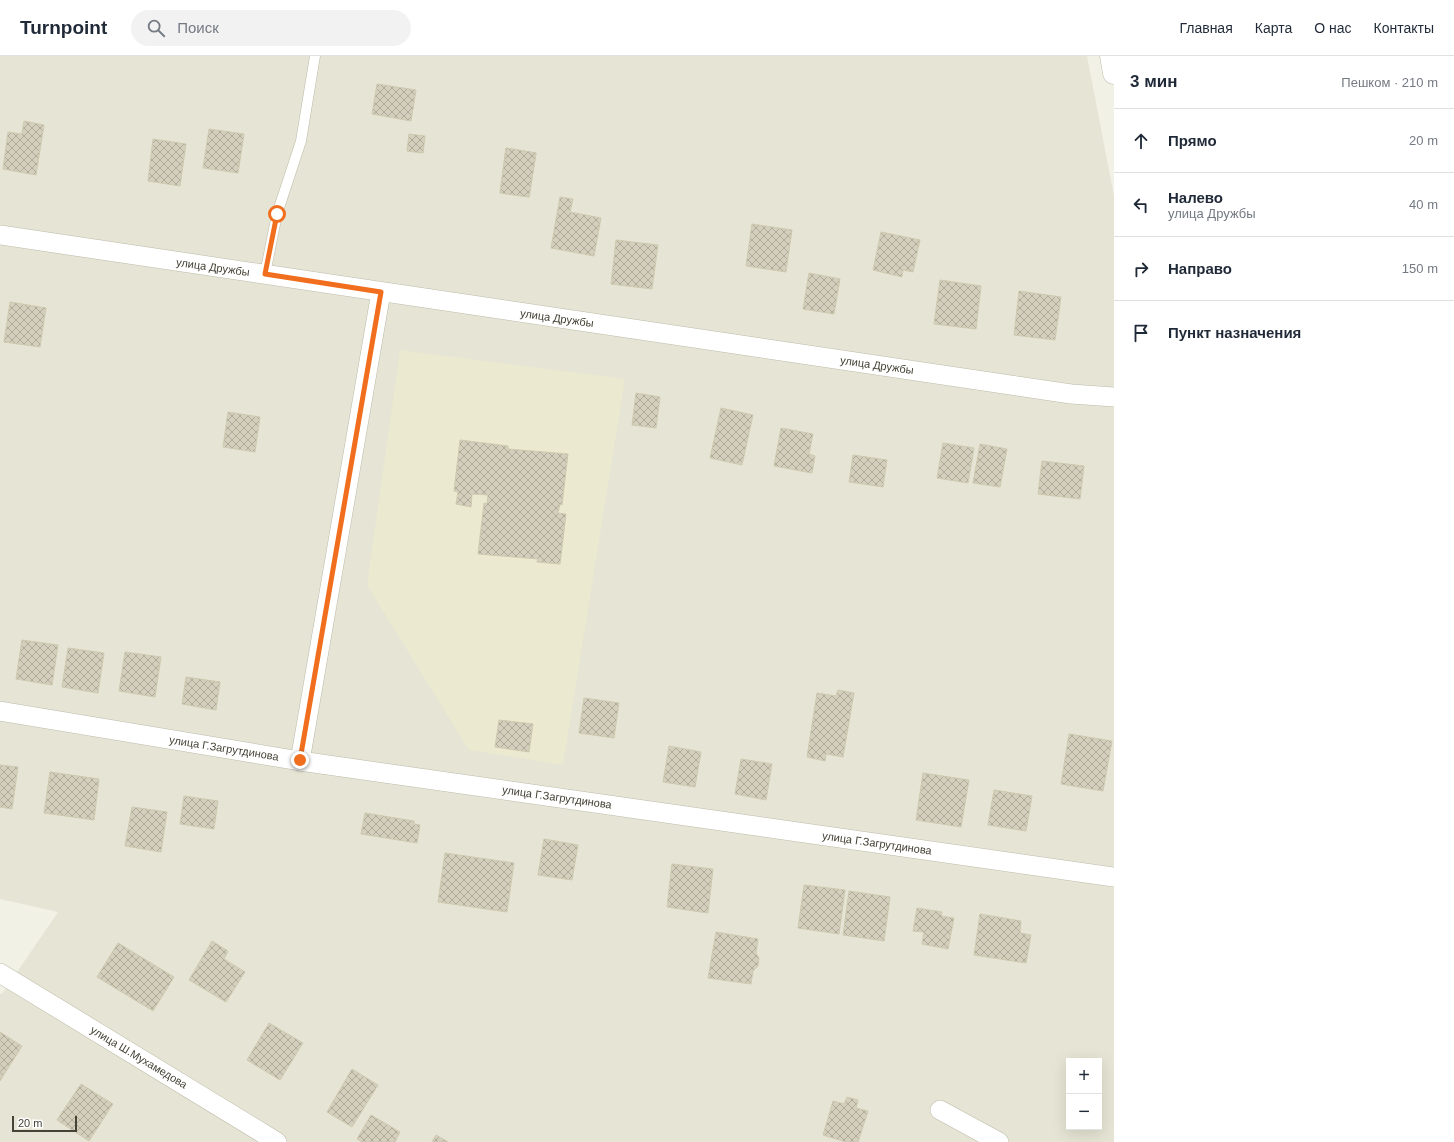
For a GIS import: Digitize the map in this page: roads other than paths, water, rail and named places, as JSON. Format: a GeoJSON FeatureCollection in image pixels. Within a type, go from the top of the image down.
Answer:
{"type":"FeatureCollection","features":[{"type":"Feature","properties":{"kind":"street"},"geometry":{"type":"LineString","coordinates":[[1111,56],[1114,72]]}},
{"type":"Feature","properties":{"kind":"street","name":"улица Дружбы"},"geometry":{"type":"LineString","coordinates":[[0,235],[1071,394],[1114,397]]}},
{"type":"Feature","properties":{"kind":"street"},"geometry":{"type":"LineString","coordinates":[[300,760],[381,292]]}},
{"type":"Feature","properties":{"kind":"street","name":"улица Г.Загрутдинова"},"geometry":{"type":"LineString","coordinates":[[0,711],[300,760],[1114,878]]}},
{"type":"Feature","properties":{"kind":"street","name":"улица Ш.Мухамедова"},"geometry":{"type":"LineString","coordinates":[[0,973],[277,1142]]}},
{"type":"Feature","properties":{"kind":"street"},"geometry":{"type":"LineString","coordinates":[[940,1110],[999,1142]]}},
{"type":"Feature","properties":{"kind":"lane"},"geometry":{"type":"LineString","coordinates":[[265,274],[277,214],[301,141],[315,56]]}}]}
